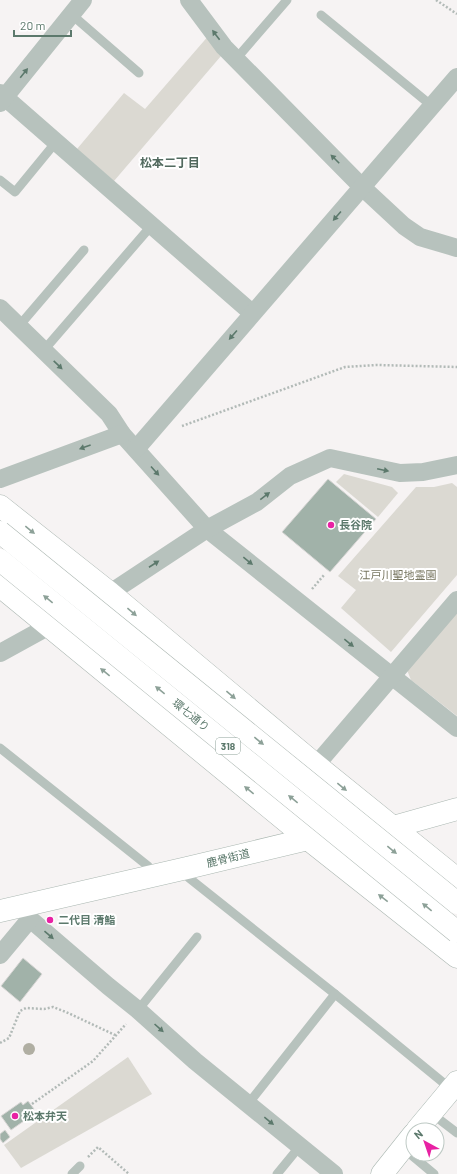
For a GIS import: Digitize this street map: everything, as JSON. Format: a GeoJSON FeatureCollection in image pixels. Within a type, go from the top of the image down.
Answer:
{"type":"FeatureCollection","features":[{"type":"Feature","properties":{"kind":"main road"},"geometry":{"type":"LineString","coordinates":[[0,506],[110,594],[316,765],[457,879]]}},
{"type":"Feature","properties":{"kind":"main road","name":"環七通り"},"geometry":{"type":"LineString","coordinates":[[0,532],[457,902]]}},
{"type":"Feature","properties":{"kind":"main road","name":"環七通り"},"geometry":{"type":"LineString","coordinates":[[0,560],[457,932]]}},
{"type":"Feature","properties":{"kind":"main road"},"geometry":{"type":"LineString","coordinates":[[0,586],[308,839],[457,957]]}},
{"type":"Feature","properties":{"kind":"main road","name":"鹿骨街道"},"geometry":{"type":"LineString","coordinates":[[0,911],[28,912],[152,876],[308,839],[393,828],[457,809]]}},
{"type":"Feature","properties":{"kind":"main road"},"geometry":{"type":"LineString","coordinates":[[424,1122],[454,1086]]}},
{"type":"Feature","properties":{"kind":"main road"},"geometry":{"type":"LineString","coordinates":[[382,1174],[405,1145]]}},
{"type":"Feature","properties":{"kind":"street"},"geometry":{"type":"LineString","coordinates":[[83,0],[2,98],[56,142],[252,313]]}},
{"type":"Feature","properties":{"kind":"street"},"geometry":{"type":"LineString","coordinates":[[189,0],[224,47],[362,187],[404,226],[420,237],[457,248]]}},
{"type":"Feature","properties":{"kind":"street"},"geometry":{"type":"LineString","coordinates":[[136,449],[457,77]]}},
{"type":"Feature","properties":{"kind":"street"},"geometry":{"type":"LineString","coordinates":[[0,308],[109,414],[122,434],[207,529],[457,728]]}},
{"type":"Feature","properties":{"kind":"street"},"geometry":{"type":"LineString","coordinates":[[0,478],[122,434]]}},
{"type":"Feature","properties":{"kind":"street"},"geometry":{"type":"LineString","coordinates":[[0,653],[110,594],[207,529],[257,502],[290,476],[330,458],[400,473],[423,472],[457,465]]}},
{"type":"Feature","properties":{"kind":"street"},"geometry":{"type":"LineString","coordinates":[[316,765],[457,600]]}},
{"type":"Feature","properties":{"kind":"street"},"geometry":{"type":"LineString","coordinates":[[0,955],[28,912],[108,986],[138,1010],[195,1061],[334,1174]]}},
{"type":"Feature","properties":{"kind":"lane"},"geometry":{"type":"LineString","coordinates":[[236,59],[287,0]]}},
{"type":"Feature","properties":{"kind":"lane"},"geometry":{"type":"LineString","coordinates":[[72,14],[139,73]]}},
{"type":"Feature","properties":{"kind":"lane"},"geometry":{"type":"LineString","coordinates":[[321,15],[432,106]]}},
{"type":"Feature","properties":{"kind":"lane"},"geometry":{"type":"LineString","coordinates":[[0,180],[15,192],[56,142]]}},
{"type":"Feature","properties":{"kind":"lane"},"geometry":{"type":"LineString","coordinates":[[44,350],[152,225]]}},
{"type":"Feature","properties":{"kind":"lane"},"geometry":{"type":"LineString","coordinates":[[19,326],[84,250]]}},
{"type":"Feature","properties":{"kind":"lane"},"geometry":{"type":"LineString","coordinates":[[0,748],[148,866],[152,876]]}},
{"type":"Feature","properties":{"kind":"lane"},"geometry":{"type":"LineString","coordinates":[[187,868],[189,878],[454,1086]]}},
{"type":"Feature","properties":{"kind":"lane"},"geometry":{"type":"LineString","coordinates":[[138,1010],[197,936]]}},
{"type":"Feature","properties":{"kind":"lane"},"geometry":{"type":"LineString","coordinates":[[248,1104],[336,994]]}},
{"type":"Feature","properties":{"kind":"lane"},"geometry":{"type":"LineString","coordinates":[[431,1113],[457,1133]]}},
{"type":"Feature","properties":{"kind":"lane"},"geometry":{"type":"LineString","coordinates":[[277,1174],[300,1146]]}},
{"type":"Feature","properties":{"kind":"lane"},"geometry":{"type":"LineString","coordinates":[[425,1162],[434,1174]]}},
{"type":"Feature","properties":{"kind":"lane"},"geometry":{"type":"LineString","coordinates":[[72,1174],[80,1166]]}},
{"type":"Feature","properties":{"kind":"path"},"geometry":{"type":"LineString","coordinates":[[436,0],[457,14]]}},
{"type":"Feature","properties":{"kind":"path"},"geometry":{"type":"LineString","coordinates":[[181,426],[345,367],[377,365],[457,367]]}},
{"type":"Feature","properties":{"kind":"path"},"geometry":{"type":"LineString","coordinates":[[310,591],[324,575]]}},
{"type":"Feature","properties":{"kind":"path"},"geometry":{"type":"LineString","coordinates":[[0,1043],[9,1038],[20,1011],[26,1008],[44,1009],[53,1007],[115,1035],[93,1061],[32,1104]]}},
{"type":"Feature","properties":{"kind":"path"},"geometry":{"type":"LineString","coordinates":[[80,1166],[98,1147],[129,1174]]}},
{"type":"Feature","properties":{"kind":"green space"},"geometry":{"type":"Polygon","coordinates":[[[210,34],[221,56],[114,181],[77,149],[124,93],[145,109],[210,34]]]}},
{"type":"Feature","properties":{"kind":"green space"},"geometry":{"type":"Polygon","coordinates":[[[344,474],[392,487],[398,493],[378,517],[336,482],[344,474]]]}},
{"type":"Feature","properties":{"kind":"green space","name":"江戸川聖地霊園"},"geometry":{"type":"Polygon","coordinates":[[[452,483],[457,487],[457,575],[391,652],[341,608],[356,590],[338,576],[416,487],[434,487],[452,483]]]}},
{"type":"Feature","properties":{"kind":"green space"},"geometry":{"type":"Polygon","coordinates":[[[457,612],[457,716],[411,680],[407,670],[457,612]]]}},
{"type":"Feature","properties":{"kind":"green space"},"geometry":{"type":"Polygon","coordinates":[[[128,1057],[152,1094],[21,1168],[4,1145],[128,1057]]]}},
{"type":"Feature","properties":{"kind":"building"},"geometry":{"type":"Polygon","coordinates":[[[328,479],[376,519],[330,572],[282,532],[328,479]]]}},
{"type":"Feature","properties":{"kind":"building"},"geometry":{"type":"Polygon","coordinates":[[[23,958],[42,974],[20,1002],[1,986],[23,958]]]}},
{"type":"Feature","properties":{"kind":"building"},"geometry":{"type":"Polygon","coordinates":[[[28,1101],[34,1109],[29,1113],[31,1116],[11,1130],[1,1116],[21,1102],[23,1105],[28,1101]]]}},
{"type":"Feature","properties":{"kind":"building"},"geometry":{"type":"Polygon","coordinates":[[[5,1130],[10,1137],[3,1143],[0,1139],[0,1134],[5,1130]]]}},
{"type":"Feature","properties":{"kind":"place","name":"長谷院"},"geometry":{"type":"Point","coordinates":[331,525]}},
{"type":"Feature","properties":{"kind":"place","name":"二代目 清鮨"},"geometry":{"type":"Point","coordinates":[50,920]}},
{"type":"Feature","properties":{"kind":"place","name":"松本弁天"},"geometry":{"type":"Point","coordinates":[15,1116]}},
{"type":"Feature","properties":{"kind":"district","name":"松本二丁目"},"geometry":{"type":"Point","coordinates":[170,163]}}]}
